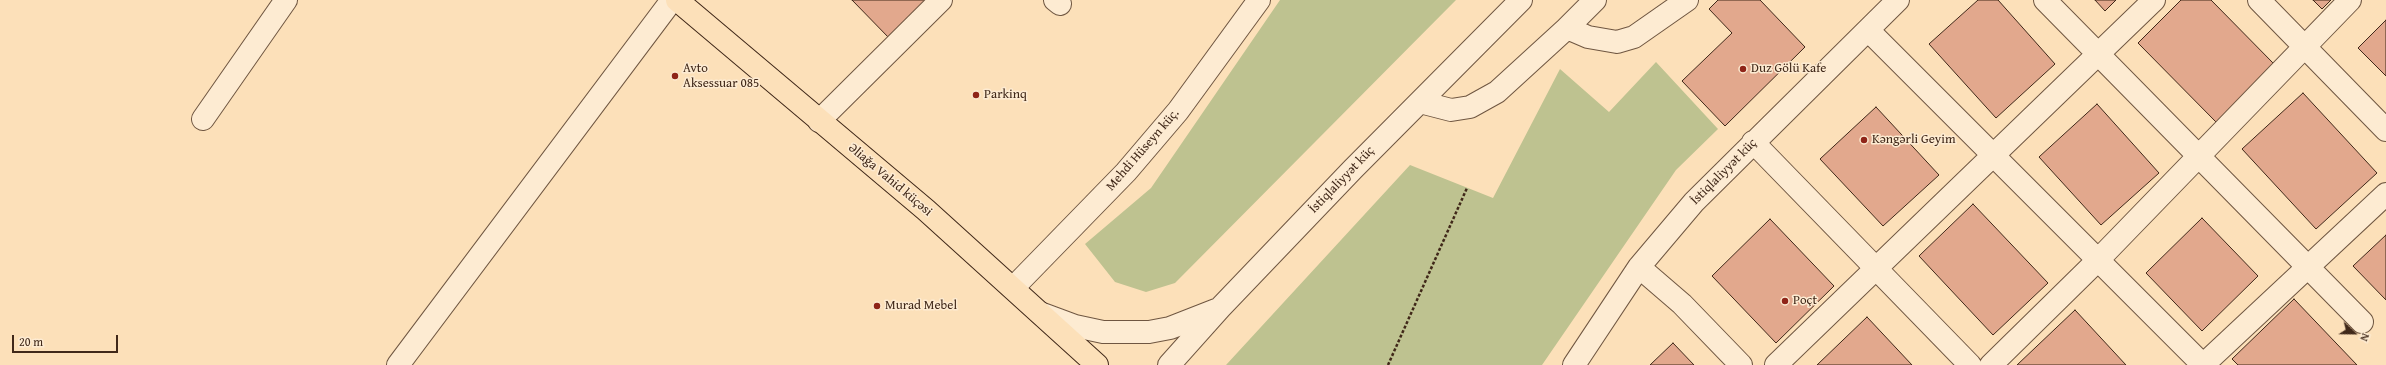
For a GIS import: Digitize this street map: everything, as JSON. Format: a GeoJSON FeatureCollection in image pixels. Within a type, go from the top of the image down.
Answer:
{"type":"FeatureCollection","features":[{"type":"Feature","properties":{"kind":"main road","name":"Əliağa Vahid küçəsi"},"geometry":{"type":"LineString","coordinates":[[677,0],[926,210],[1098,365]]}},
{"type":"Feature","properties":{"kind":"street"},"geometry":{"type":"LineString","coordinates":[[203,119],[286,0]]}},
{"type":"Feature","properties":{"kind":"street"},"geometry":{"type":"LineString","coordinates":[[398,365],[672,0]]}},
{"type":"Feature","properties":{"kind":"street"},"geometry":{"type":"LineString","coordinates":[[819,121],[941,0]]}},
{"type":"Feature","properties":{"kind":"street","name":"Mehdi Hüseyn küç."},"geometry":{"type":"LineString","coordinates":[[1013,288],[1135,161],[1178,111],[1259,0]]}},
{"type":"Feature","properties":{"kind":"street","name":"İstiqlaliyyət küç"},"geometry":{"type":"LineString","coordinates":[[1169,365],[1220,308],[1521,0]]}},
{"type":"Feature","properties":{"kind":"street"},"geometry":{"type":"LineString","coordinates":[[1420,102],[1451,110],[1470,107],[1497,92],[1595,0]]}},
{"type":"Feature","properties":{"kind":"street"},"geometry":{"type":"LineString","coordinates":[[1566,28],[1588,37],[1617,42],[1634,36],[1688,0]]}},
{"type":"Feature","properties":{"kind":"street","name":"İstiqlaliyyət küç"},"geometry":{"type":"LineString","coordinates":[[1574,365],[1639,267],[1694,202],[1898,0]]}},
{"type":"Feature","properties":{"kind":"street"},"geometry":{"type":"LineString","coordinates":[[2045,0],[2307,268],[2362,322]]}},
{"type":"Feature","properties":{"kind":"street"},"geometry":{"type":"LineString","coordinates":[[1776,365],[2154,0]]}},
{"type":"Feature","properties":{"kind":"street"},"geometry":{"type":"LineString","coordinates":[[2259,0],[2386,130]]}},
{"type":"Feature","properties":{"kind":"street"},"geometry":{"type":"LineString","coordinates":[[1991,365],[2098,260],[2350,0]]}},
{"type":"Feature","properties":{"kind":"street"},"geometry":{"type":"LineString","coordinates":[[1868,30],[2203,365],[2386,194]]}},
{"type":"Feature","properties":{"kind":"street"},"geometry":{"type":"LineString","coordinates":[[1753,142],[1877,267],[1970,365]]}},
{"type":"Feature","properties":{"kind":"street"},"geometry":{"type":"LineString","coordinates":[[1639,267],[1682,304],[1741,365]]}},
{"type":"Feature","properties":{"kind":"street"},"geometry":{"type":"LineString","coordinates":[[1040,313],[1075,326],[1103,332],[1149,332],[1170,328],[1220,308]]}},
{"type":"Feature","properties":{"kind":"path"},"geometry":{"type":"LineString","coordinates":[[1388,365],[1467,188]]}},
{"type":"Feature","properties":{"kind":"green space"},"geometry":{"type":"Polygon","coordinates":[[[1280,0],[1456,0],[1175,283],[1146,292],[1115,282],[1085,244],[1151,188],[1280,0]]]}},
{"type":"Feature","properties":{"kind":"green space"},"geometry":{"type":"Polygon","coordinates":[[[1656,62],[1718,129],[1676,170],[1542,365],[1226,365],[1410,165],[1493,198],[1560,69],[1609,112],[1656,62]]]}},
{"type":"Feature","properties":{"kind":"building"},"geometry":{"type":"Polygon","coordinates":[[[852,0],[929,0],[890,39],[852,0]]]}},
{"type":"Feature","properties":{"kind":"building"},"geometry":{"type":"Polygon","coordinates":[[[1718,0],[1760,0],[1805,47],[1725,126],[1682,81],[1732,33],[1709,9],[1718,0]]]}},
{"type":"Feature","properties":{"kind":"building"},"geometry":{"type":"Polygon","coordinates":[[[1978,0],[1998,0],[2055,64],[1996,118],[1929,44],[1978,0]]]}},
{"type":"Feature","properties":{"kind":"building"},"geometry":{"type":"Polygon","coordinates":[[[2095,0],[2116,0],[2105,11],[2095,0]]]}},
{"type":"Feature","properties":{"kind":"building"},"geometry":{"type":"Polygon","coordinates":[[[2181,0],[2211,0],[2274,64],[2216,122],[2138,43],[2181,0]]]}},
{"type":"Feature","properties":{"kind":"building"},"geometry":{"type":"Polygon","coordinates":[[[2313,0],[2331,0],[2322,9],[2313,0]]]}},
{"type":"Feature","properties":{"kind":"building"},"geometry":{"type":"Polygon","coordinates":[[[2386,20],[2386,76],[2358,48],[2386,20]]]}},
{"type":"Feature","properties":{"kind":"building"},"geometry":{"type":"Polygon","coordinates":[[[2303,93],[2377,173],[2316,229],[2242,149],[2303,93]]]}},
{"type":"Feature","properties":{"kind":"building"},"geometry":{"type":"Polygon","coordinates":[[[2097,104],[2159,173],[2101,225],[2039,157],[2097,104]]]}},
{"type":"Feature","properties":{"kind":"building"},"geometry":{"type":"Polygon","coordinates":[[[1876,107],[1939,175],[1883,226],[1820,159],[1876,107]]]}},
{"type":"Feature","properties":{"kind":"building"},"geometry":{"type":"Polygon","coordinates":[[[1973,204],[2048,283],[1993,335],[1919,256],[1973,204]]]}},
{"type":"Feature","properties":{"kind":"building"},"geometry":{"type":"Polygon","coordinates":[[[2202,218],[2258,276],[2202,331],[2146,273],[2202,218]]]}},
{"type":"Feature","properties":{"kind":"building"},"geometry":{"type":"Polygon","coordinates":[[[1770,219],[1834,286],[1776,343],[1712,276],[1770,219]]]}},
{"type":"Feature","properties":{"kind":"building"},"geometry":{"type":"Polygon","coordinates":[[[2386,235],[2386,300],[2353,266],[2386,235]]]}},
{"type":"Feature","properties":{"kind":"building"},"geometry":{"type":"Polygon","coordinates":[[[2294,299],[2357,365],[2238,365],[2232,359],[2294,299]]]}},
{"type":"Feature","properties":{"kind":"building"},"geometry":{"type":"Polygon","coordinates":[[[2075,310],[2126,365],[2017,365],[2075,310]]]}},
{"type":"Feature","properties":{"kind":"building"},"geometry":{"type":"Polygon","coordinates":[[[1867,317],[1912,365],[1817,365],[1867,317]]]}},
{"type":"Feature","properties":{"kind":"building"},"geometry":{"type":"Polygon","coordinates":[[[1673,343],[1694,365],[1650,365],[1673,343]]]}},
{"type":"Feature","properties":{"kind":"place","name":"Duz Gölü Kafe"},"geometry":{"type":"Point","coordinates":[1743,69]}},
{"type":"Feature","properties":{"kind":"place","name":"Avto Aksessuar 085"},"geometry":{"type":"Point","coordinates":[675,76]}},
{"type":"Feature","properties":{"kind":"place","name":"Parkinq"},"geometry":{"type":"Point","coordinates":[976,95]}},
{"type":"Feature","properties":{"kind":"place","name":"Kəngərli Geyim"},"geometry":{"type":"Point","coordinates":[1864,140]}},
{"type":"Feature","properties":{"kind":"place","name":"Poçt"},"geometry":{"type":"Point","coordinates":[1785,301]}},
{"type":"Feature","properties":{"kind":"place","name":"Murad Mebel"},"geometry":{"type":"Point","coordinates":[877,306]}}]}
